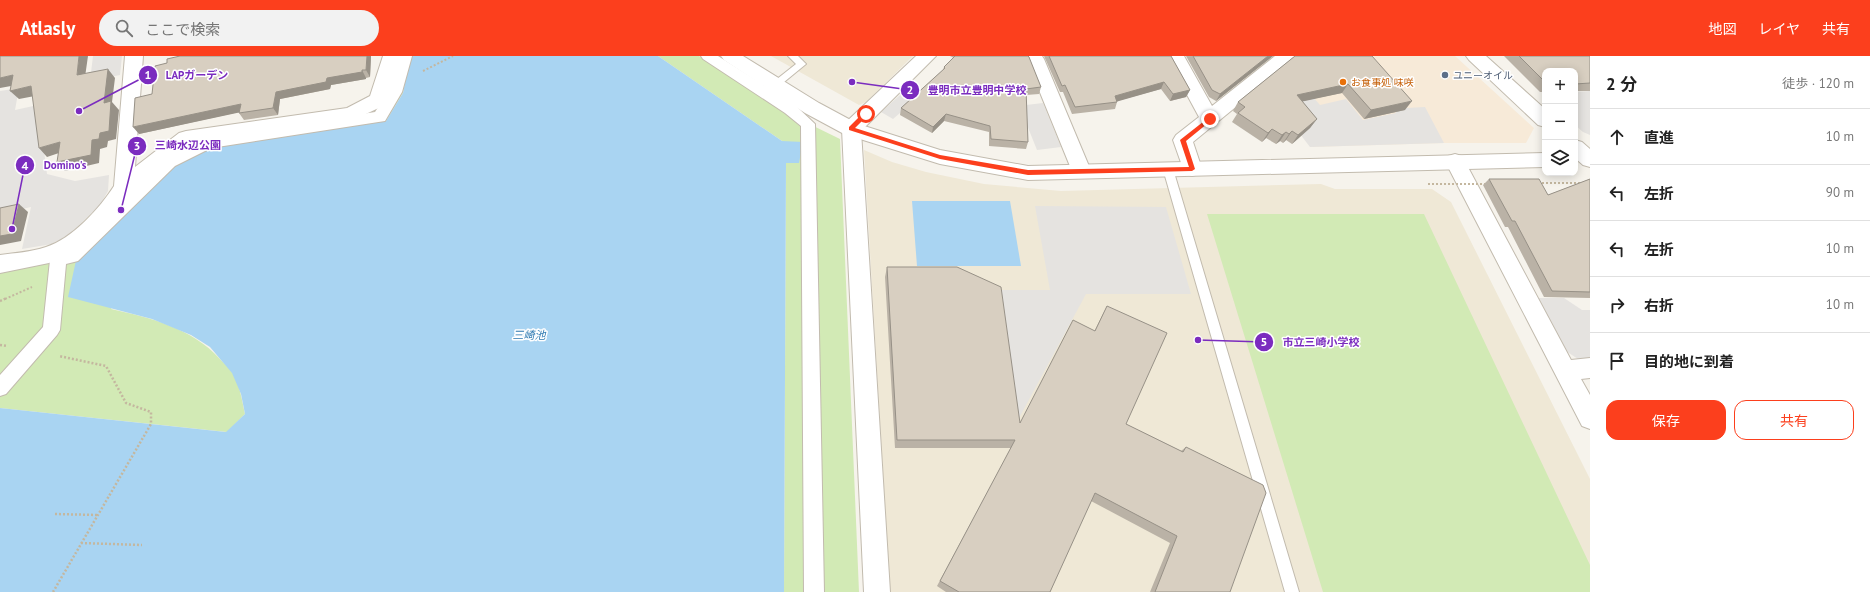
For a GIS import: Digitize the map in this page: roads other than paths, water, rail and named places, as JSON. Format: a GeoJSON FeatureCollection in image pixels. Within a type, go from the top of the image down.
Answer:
{"type":"FeatureCollection","features":[{"type":"Feature","properties":{"kind":"street"},"geometry":{"type":"LineString","coordinates":[[124,187],[134,56]]}},
{"type":"Feature","properties":{"kind":"street"},"geometry":{"type":"LineString","coordinates":[[0,264],[49,255],[73,244],[112,206],[124,187],[186,138],[351,114],[378,100],[392,56]]}},
{"type":"Feature","properties":{"kind":"street"},"geometry":{"type":"LineString","coordinates":[[0,388],[51,330],[58,260],[72,256],[170,162],[208,143],[380,117],[395,92],[405,56]]}},
{"type":"Feature","properties":{"kind":"street"},"geometry":{"type":"LineString","coordinates":[[708,56],[790,109],[808,124],[814,592]]}},
{"type":"Feature","properties":{"kind":"street"},"geometry":{"type":"LineString","coordinates":[[730,56],[812,108],[851,129],[940,157],[1028,173],[1316,167],[1455,161],[1542,160]]}},
{"type":"Feature","properties":{"kind":"street"},"geometry":{"type":"LineString","coordinates":[[877,592],[851,129],[927,56]]}},
{"type":"Feature","properties":{"kind":"street"},"geometry":{"type":"LineString","coordinates":[[1030,56],[1035,59],[1081,171]]}},
{"type":"Feature","properties":{"kind":"street"},"geometry":{"type":"LineString","coordinates":[[1175,56],[1210,119]]}},
{"type":"Feature","properties":{"kind":"street"},"geometry":{"type":"LineString","coordinates":[[1192,169],[1183,140],[1282,60],[1295,56]]}},
{"type":"Feature","properties":{"kind":"street"},"geometry":{"type":"LineString","coordinates":[[1475,56],[1542,117]]}},
{"type":"Feature","properties":{"kind":"street"},"geometry":{"type":"LineString","coordinates":[[1578,149],[1590,160]]}},
{"type":"Feature","properties":{"kind":"street"},"geometry":{"type":"LineString","coordinates":[[1578,160],[1590,160]]}},
{"type":"Feature","properties":{"kind":"street"},"geometry":{"type":"LineString","coordinates":[[1455,161],[1590,418]]}},
{"type":"Feature","properties":{"kind":"street"},"geometry":{"type":"LineString","coordinates":[[1565,371],[1590,368]]}},
{"type":"Feature","properties":{"kind":"lane"},"geometry":{"type":"LineString","coordinates":[[775,85],[802,64],[792,56]]}},
{"type":"Feature","properties":{"kind":"lane"},"geometry":{"type":"LineString","coordinates":[[1168,170],[1292,592]]}},
{"type":"Feature","properties":{"kind":"water","name":"三崎池"},"geometry":{"type":"Polygon","coordinates":[[[410,56],[658,56],[782,141],[803,142],[799,163],[786,163],[784,592],[0,592],[0,408],[226,432],[245,414],[241,394],[232,373],[210,347],[191,335],[152,319],[68,297],[77,256],[172,164],[211,146],[386,121],[403,93],[410,56]]]}},
{"type":"Feature","properties":{"kind":"water"},"geometry":{"type":"Polygon","coordinates":[[[912,201],[1010,201],[1021,266],[917,266],[912,201]]]}},
{"type":"Feature","properties":{"kind":"place","name":"ユニーオイル"},"geometry":{"type":"Point","coordinates":[1445,75]}},
{"type":"Feature","properties":{"kind":"place","name":"豊明市立豊明中学校"},"geometry":{"type":"Point","coordinates":[852,82]}},
{"type":"Feature","properties":{"kind":"place","name":"お食事処 味咲"},"geometry":{"type":"Point","coordinates":[1343,82]}},
{"type":"Feature","properties":{"kind":"place","name":"LAPガーデン"},"geometry":{"type":"Point","coordinates":[79,111]}},
{"type":"Feature","properties":{"kind":"place","name":"三崎水辺公園"},"geometry":{"type":"Point","coordinates":[121,210]}},
{"type":"Feature","properties":{"kind":"place","name":"Domino's"},"geometry":{"type":"Point","coordinates":[12,229]}},
{"type":"Feature","properties":{"kind":"place","name":"市立三崎小学校"},"geometry":{"type":"Point","coordinates":[1198,340]}}]}
